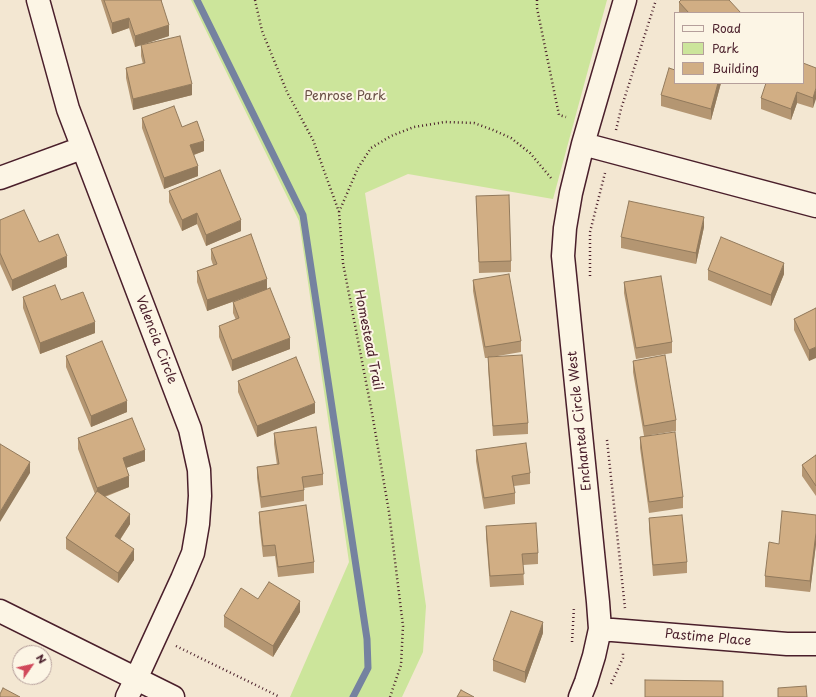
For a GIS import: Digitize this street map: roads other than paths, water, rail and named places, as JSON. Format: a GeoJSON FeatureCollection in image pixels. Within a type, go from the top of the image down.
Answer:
{"type":"FeatureCollection","features":[{"type":"Feature","properties":{"kind":"street","name":"Valencia Circle"},"geometry":{"type":"LineString","coordinates":[[38,0],[68,109],[190,429],[199,470],[200,496],[198,524],[193,553],[131,688]]}},
{"type":"Feature","properties":{"kind":"street","name":"Enchanted Circle West"},"geometry":{"type":"LineString","coordinates":[[580,697],[594,656],[600,629],[563,256],[565,228],[571,194],[583,144],[625,0]]}},
{"type":"Feature","properties":{"kind":"street"},"geometry":{"type":"LineString","coordinates":[[583,144],[816,206]]}},
{"type":"Feature","properties":{"kind":"street"},"geometry":{"type":"LineString","coordinates":[[0,178],[82,148]]}},
{"type":"Feature","properties":{"kind":"street"},"geometry":{"type":"LineString","coordinates":[[0,611],[131,688],[173,697]]}},
{"type":"Feature","properties":{"kind":"street","name":"Pastime Place"},"geometry":{"type":"LineString","coordinates":[[600,629],[787,644],[816,644]]}},
{"type":"Feature","properties":{"kind":"waterway"},"geometry":{"type":"LineString","coordinates":[[197,0],[303,215],[367,639],[368,668],[353,697]]}},
{"type":"Feature","properties":{"kind":"park label","name":"Penrose Park"},"geometry":{"type":"Point","coordinates":[345,96]}}]}
